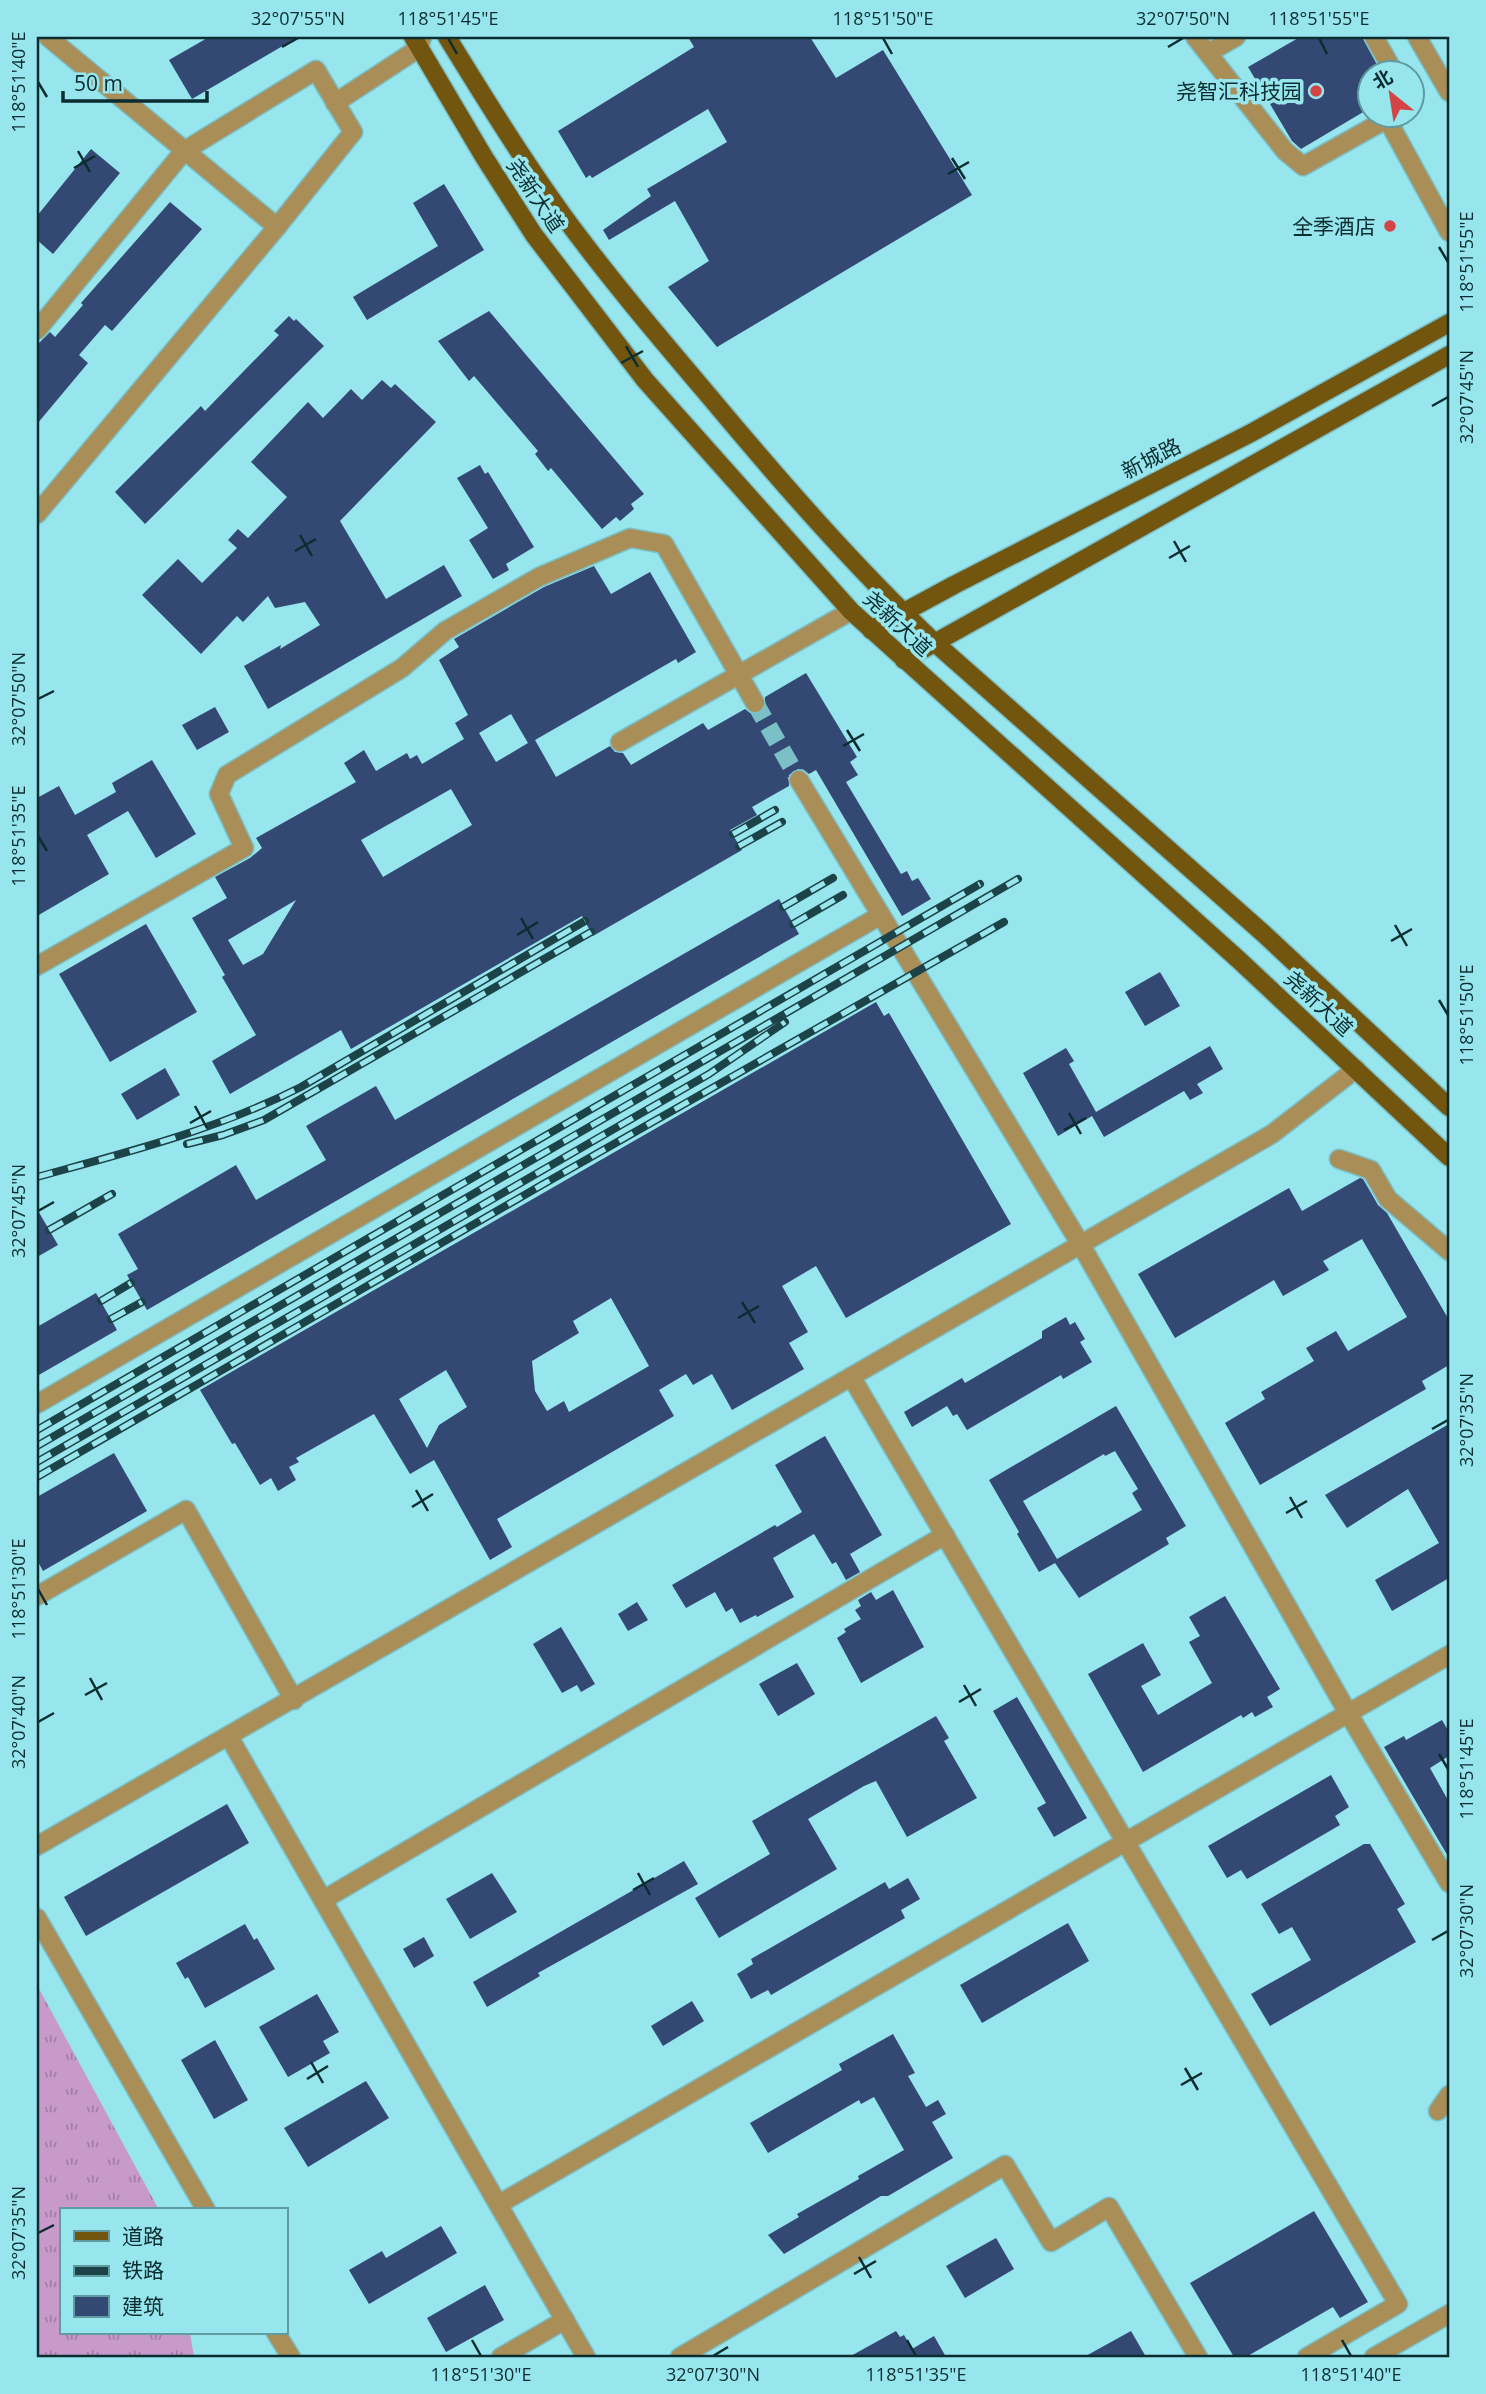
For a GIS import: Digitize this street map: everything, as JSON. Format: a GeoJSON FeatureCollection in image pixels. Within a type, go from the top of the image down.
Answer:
{"type":"FeatureCollection","features":[{"type":"Feature","properties":{"kind":"main road","name":"尧新大道"},"geometry":{"type":"LineString","coordinates":[[447,37],[563,216],[659,337],[787,489],[903,613],[1264,934],[1449,1107]]}},
{"type":"Feature","properties":{"kind":"main road","name":"尧新大道"},"geometry":{"type":"LineString","coordinates":[[418,40],[484,157],[534,235],[645,380],[851,611],[1240,961],[1449,1157]]}},
{"type":"Feature","properties":{"kind":"main road","name":"新城路"},"geometry":{"type":"LineString","coordinates":[[871,630],[1251,433],[1449,323]]}},
{"type":"Feature","properties":{"kind":"main road"},"geometry":{"type":"LineString","coordinates":[[904,660],[1449,355]]}},
{"type":"Feature","properties":{"kind":"lane"},"geometry":{"type":"LineString","coordinates":[[48,37],[277,227]]}},
{"type":"Feature","properties":{"kind":"lane"},"geometry":{"type":"LineString","coordinates":[[1195,37],[1285,151],[1303,166],[1367,130]]}},
{"type":"Feature","properties":{"kind":"lane"},"geometry":{"type":"LineString","coordinates":[[1208,53],[1236,37]]}},
{"type":"Feature","properties":{"kind":"lane"},"geometry":{"type":"LineString","coordinates":[[1374,37],[1387,60]]}},
{"type":"Feature","properties":{"kind":"lane"},"geometry":{"type":"LineString","coordinates":[[1417,37],[1449,92]]}},
{"type":"Feature","properties":{"kind":"lane"},"geometry":{"type":"LineString","coordinates":[[335,103],[418,40]]}},
{"type":"Feature","properties":{"kind":"lane"},"geometry":{"type":"LineString","coordinates":[[37,330],[184,151],[316,70],[353,132],[37,514]]}},
{"type":"Feature","properties":{"kind":"lane"},"geometry":{"type":"LineString","coordinates":[[1397,130],[1449,232]]}},
{"type":"Feature","properties":{"kind":"lane"},"geometry":{"type":"LineString","coordinates":[[37,966],[244,848],[219,794],[227,775],[402,668],[446,631],[539,577],[630,538],[664,544],[755,703]]}},
{"type":"Feature","properties":{"kind":"lane"},"geometry":{"type":"LineString","coordinates":[[620,742],[851,611]]}},
{"type":"Feature","properties":{"kind":"lane"},"geometry":{"type":"LineString","coordinates":[[799,780],[1081,1245],[1348,1713],[1449,1883]]}},
{"type":"Feature","properties":{"kind":"lane"},"geometry":{"type":"LineString","coordinates":[[37,1404],[881,915]]}},
{"type":"Feature","properties":{"kind":"lane"},"geometry":{"type":"LineString","coordinates":[[37,1846],[1272,1134],[1356,1069]]}},
{"type":"Feature","properties":{"kind":"lane"},"geometry":{"type":"LineString","coordinates":[[1339,1159],[1371,1170],[1388,1199],[1449,1251]]}},
{"type":"Feature","properties":{"kind":"lane"},"geometry":{"type":"LineString","coordinates":[[852,1378],[1398,2304],[1307,2357]]}},
{"type":"Feature","properties":{"kind":"lane"},"geometry":{"type":"LineString","coordinates":[[37,1596],[186,1510],[293,1700]]}},
{"type":"Feature","properties":{"kind":"lane"},"geometry":{"type":"LineString","coordinates":[[323,1900],[945,1535]]}},
{"type":"Feature","properties":{"kind":"lane"},"geometry":{"type":"LineString","coordinates":[[499,2204],[1449,1655]]}},
{"type":"Feature","properties":{"kind":"lane"},"geometry":{"type":"LineString","coordinates":[[229,1737],[586,2357]]}},
{"type":"Feature","properties":{"kind":"lane"},"geometry":{"type":"LineString","coordinates":[[37,1918],[205,2208]]}},
{"type":"Feature","properties":{"kind":"lane"},"geometry":{"type":"LineString","coordinates":[[1438,2111],[1449,2095]]}},
{"type":"Feature","properties":{"kind":"lane"},"geometry":{"type":"LineString","coordinates":[[680,2357],[1005,2165],[1051,2242],[1109,2207],[1198,2357]]}},
{"type":"Feature","properties":{"kind":"lane"},"geometry":{"type":"LineString","coordinates":[[1374,2357],[1449,2314]]}},
{"type":"Feature","properties":{"kind":"lane"},"geometry":{"type":"LineString","coordinates":[[500,2357],[565,2319]]}},
{"type":"Feature","properties":{"kind":"lane"},"geometry":{"type":"LineString","coordinates":[[277,2334],[290,2357]]}},
{"type":"Feature","properties":{"kind":"green space"},"geometry":{"type":"Polygon","coordinates":[[[37,1985],[158,2208],[60,2208],[60,2334],[190,2334],[194,2357],[37,2357],[37,1985]]]}},
{"type":"Feature","properties":{"kind":"building"},"geometry":{"type":"Polygon","coordinates":[[[209,37],[298,37],[192,99],[169,60],[209,37]]]}},
{"type":"Feature","properties":{"kind":"building"},"geometry":{"type":"Polygon","coordinates":[[[688,37],[810,37],[836,78],[883,50],[972,195],[717,347],[668,287],[709,261],[675,201],[609,240],[603,230],[651,196],[647,189],[727,142],[708,109],[592,178],[590,175],[586,178],[558,131],[694,47],[688,37]]]}},
{"type":"Feature","properties":{"kind":"building","name":"尧智汇科技园"},"geometry":{"type":"Polygon","coordinates":[[[1300,37],[1362,37],[1374,60],[1356,60],[1356,116],[1301,149],[1292,141],[1248,67],[1300,37]]]}},
{"type":"Feature","properties":{"kind":"building"},"geometry":{"type":"Polygon","coordinates":[[[91,149],[120,173],[53,254],[37,240],[37,216],[91,149]]]}},
{"type":"Feature","properties":{"kind":"building"},"geometry":{"type":"Polygon","coordinates":[[[444,184],[484,250],[367,320],[353,297],[438,246],[413,203],[444,184]]]}},
{"type":"Feature","properties":{"kind":"building"},"geometry":{"type":"Polygon","coordinates":[[[170,202],[202,229],[112,331],[105,325],[79,355],[88,363],[37,424],[37,345],[50,332],[55,337],[83,305],[81,303],[170,202]]]}},
{"type":"Feature","properties":{"kind":"building"},"geometry":{"type":"Polygon","coordinates":[[[489,311],[644,494],[631,504],[634,509],[620,521],[616,517],[602,529],[551,468],[548,471],[535,454],[538,451],[474,376],[469,381],[438,341],[489,311]]]}},
{"type":"Feature","properties":{"kind":"building"},"geometry":{"type":"Polygon","coordinates":[[[289,316],[294,321],[296,319],[324,346],[145,524],[115,492],[201,406],[205,411],[279,335],[274,331],[289,316]]]}},
{"type":"Feature","properties":{"kind":"building"},"geometry":{"type":"Polygon","coordinates":[[[382,380],[391,388],[395,384],[436,422],[340,521],[386,599],[444,565],[462,596],[268,709],[244,666],[281,645],[280,649],[320,625],[305,602],[275,608],[268,596],[243,622],[237,616],[201,654],[142,595],[178,559],[202,583],[237,548],[228,540],[238,529],[248,538],[287,497],[251,462],[308,402],[323,418],[351,389],[362,400],[382,380]]]}},
{"type":"Feature","properties":{"kind":"building"},"geometry":{"type":"Polygon","coordinates":[[[480,465],[485,474],[488,472],[534,547],[506,564],[509,570],[493,579],[469,540],[488,528],[457,478],[480,465]]]}},
{"type":"Feature","properties":{"kind":"building"},"geometry":{"type":"Polygon","coordinates":[[[594,566],[611,594],[650,572],[696,652],[678,663],[676,659],[535,740],[556,777],[610,746],[615,752],[623,753],[631,765],[703,723],[708,730],[745,709],[750,713],[760,713],[765,708],[765,697],[806,673],[857,757],[850,762],[858,775],[846,782],[901,874],[907,871],[912,881],[918,878],[931,899],[902,916],[816,770],[809,774],[798,769],[789,775],[789,786],[752,807],[757,815],[730,830],[742,850],[593,936],[582,916],[351,1049],[341,1030],[230,1094],[212,1061],[256,1035],[192,918],[227,898],[215,877],[250,858],[262,848],[256,838],[356,782],[344,763],[364,750],[376,771],[407,753],[410,759],[417,755],[422,764],[464,739],[455,723],[468,715],[439,660],[459,647],[454,639],[544,587],[594,566]],[[511,714],[479,733],[496,762],[528,743],[511,714]],[[451,789],[361,840],[383,877],[472,825],[451,789]],[[296,900],[228,940],[243,965],[263,954],[296,900]]]}},
{"type":"Feature","properties":{"kind":"building"},"geometry":{"type":"Polygon","coordinates":[[[215,707],[229,732],[197,750],[182,725],[215,707]]]}},
{"type":"Feature","properties":{"kind":"building"},"geometry":{"type":"Polygon","coordinates":[[[152,760],[196,834],[156,858],[128,811],[87,835],[109,874],[37,916],[37,798],[59,786],[75,815],[116,792],[112,783],[152,760]]]}},
{"type":"Feature","properties":{"kind":"building"},"geometry":{"type":"Polygon","coordinates":[[[779,899],[799,934],[147,1310],[127,1275],[138,1269],[118,1234],[236,1165],[256,1200],[326,1160],[306,1126],[376,1086],[395,1120],[779,899]]]}},
{"type":"Feature","properties":{"kind":"building"},"geometry":{"type":"Polygon","coordinates":[[[146,924],[197,1012],[110,1062],[59,974],[146,924]]]}},
{"type":"Feature","properties":{"kind":"building"},"geometry":{"type":"Polygon","coordinates":[[[1160,972],[1180,1006],[1145,1026],[1125,992],[1160,972]]]}},
{"type":"Feature","properties":{"kind":"building"},"geometry":{"type":"Polygon","coordinates":[[[876,1002],[884,1016],[889,1013],[1011,1224],[846,1318],[816,1266],[782,1286],[808,1332],[789,1343],[804,1369],[732,1410],[712,1374],[693,1385],[686,1374],[659,1390],[674,1416],[497,1519],[512,1547],[490,1560],[434,1460],[410,1474],[374,1414],[296,1458],[299,1462],[289,1467],[296,1480],[278,1491],[271,1478],[260,1485],[200,1390],[876,1002]],[[611,1298],[573,1321],[579,1333],[532,1361],[535,1391],[547,1411],[564,1401],[569,1412],[649,1366],[611,1298]],[[446,1370],[399,1399],[427,1448],[439,1425],[467,1407],[446,1370]]]}},
{"type":"Feature","properties":{"kind":"building"},"geometry":{"type":"Polygon","coordinates":[[[1210,1046],[1223,1069],[1197,1084],[1203,1093],[1190,1100],[1184,1091],[1104,1137],[1092,1116],[1058,1136],[1023,1073],[1066,1048],[1074,1061],[1069,1064],[1096,1112],[1210,1046]]]}},
{"type":"Feature","properties":{"kind":"building"},"geometry":{"type":"Polygon","coordinates":[[[165,1068],[180,1095],[137,1120],[121,1094],[165,1068]]]}},
{"type":"Feature","properties":{"kind":"building"},"geometry":{"type":"Polygon","coordinates":[[[1360,1178],[1378,1205],[1387,1213],[1449,1320],[1449,1365],[1422,1381],[1426,1389],[1260,1485],[1225,1423],[1265,1399],[1261,1392],[1314,1361],[1306,1348],[1336,1331],[1348,1351],[1407,1317],[1362,1239],[1323,1261],[1329,1270],[1283,1296],[1274,1280],[1175,1338],[1138,1274],[1289,1188],[1302,1211],[1360,1178]]]}},
{"type":"Feature","properties":{"kind":"building"},"geometry":{"type":"Polygon","coordinates":[[[37,1209],[58,1245],[37,1257],[37,1209]]]}},
{"type":"Feature","properties":{"kind":"building"},"geometry":{"type":"Polygon","coordinates":[[[96,1293],[117,1330],[37,1376],[37,1327],[96,1293]]]}},
{"type":"Feature","properties":{"kind":"building"},"geometry":{"type":"Polygon","coordinates":[[[1066,1317],[1070,1325],[1075,1322],[1085,1339],[1080,1342],[1092,1362],[1063,1379],[1061,1375],[967,1430],[957,1414],[953,1416],[947,1406],[912,1427],[904,1412],[962,1378],[965,1383],[1042,1338],[1042,1331],[1066,1317]]]}},
{"type":"Feature","properties":{"kind":"building"},"geometry":{"type":"Polygon","coordinates":[[[1116,1406],[1186,1526],[1166,1538],[1169,1544],[1079,1598],[1055,1563],[1039,1572],[989,1480],[1116,1406]],[[1115,1451],[1105,1456],[1104,1454],[1023,1501],[1057,1559],[1142,1510],[1132,1493],[1138,1489],[1115,1451]]]}},
{"type":"Feature","properties":{"kind":"building"},"geometry":{"type":"Polygon","coordinates":[[[1449,1424],[1449,1578],[1392,1611],[1375,1580],[1439,1543],[1408,1489],[1347,1528],[1325,1495],[1449,1424]]]}},
{"type":"Feature","properties":{"kind":"building"},"geometry":{"type":"Polygon","coordinates":[[[825,1436],[882,1535],[850,1554],[860,1572],[846,1580],[836,1562],[832,1564],[814,1534],[773,1558],[794,1597],[740,1623],[732,1608],[726,1612],[715,1592],[686,1608],[672,1585],[802,1512],[775,1465],[825,1436]]]}},
{"type":"Feature","properties":{"kind":"building"},"geometry":{"type":"Polygon","coordinates":[[[114,1453],[147,1511],[43,1571],[37,1560],[37,1497],[114,1453]]]}},
{"type":"Feature","properties":{"kind":"building"},"geometry":{"type":"Polygon","coordinates":[[[893,1590],[924,1647],[861,1683],[837,1638],[846,1632],[844,1629],[861,1619],[855,1610],[861,1606],[858,1600],[871,1592],[876,1600],[893,1590]]]}},
{"type":"Feature","properties":{"kind":"building"},"geometry":{"type":"Polygon","coordinates":[[[1225,1596],[1280,1689],[1267,1697],[1273,1707],[1255,1717],[1252,1712],[1243,1718],[1241,1715],[1143,1772],[1088,1674],[1143,1643],[1161,1675],[1141,1686],[1158,1715],[1212,1683],[1189,1642],[1200,1636],[1189,1617],[1225,1596]]]}},
{"type":"Feature","properties":{"kind":"building"},"geometry":{"type":"Polygon","coordinates":[[[637,1602],[648,1620],[628,1631],[618,1614],[637,1602]]]}},
{"type":"Feature","properties":{"kind":"building"},"geometry":{"type":"Polygon","coordinates":[[[561,1627],[595,1684],[581,1692],[577,1685],[562,1693],[533,1644],[561,1627]]]}},
{"type":"Feature","properties":{"kind":"building"},"geometry":{"type":"Polygon","coordinates":[[[797,1663],[815,1694],[778,1716],[759,1684],[797,1663]]]}},
{"type":"Feature","properties":{"kind":"building"},"geometry":{"type":"Polygon","coordinates":[[[1017,1697],[1087,1818],[1054,1837],[1037,1808],[1046,1803],[993,1711],[1017,1697]]]}},
{"type":"Feature","properties":{"kind":"building"},"geometry":{"type":"Polygon","coordinates":[[[936,1716],[949,1738],[944,1741],[977,1798],[907,1837],[876,1781],[864,1786],[808,1819],[837,1869],[719,1938],[695,1898],[770,1854],[752,1821],[936,1716]]]}},
{"type":"Feature","properties":{"kind":"building"},"geometry":{"type":"Polygon","coordinates":[[[1442,1720],[1449,1732],[1449,1756],[1430,1768],[1449,1802],[1449,1858],[1384,1747],[1404,1736],[1406,1740],[1442,1720]]]}},
{"type":"Feature","properties":{"kind":"building"},"geometry":{"type":"Polygon","coordinates":[[[1331,1775],[1349,1807],[1335,1816],[1340,1825],[1247,1879],[1241,1870],[1227,1878],[1208,1846],[1331,1775]]]}},
{"type":"Feature","properties":{"kind":"building"},"geometry":{"type":"Polygon","coordinates":[[[227,1804],[249,1843],[86,1936],[64,1897],[227,1804]]]}},
{"type":"Feature","properties":{"kind":"building"},"geometry":{"type":"Polygon","coordinates":[[[1364,1844],[1370,1844],[1405,1904],[1397,1909],[1416,1942],[1270,2026],[1251,1994],[1311,1960],[1292,1927],[1279,1934],[1261,1904],[1364,1844]]]}},
{"type":"Feature","properties":{"kind":"building"},"geometry":{"type":"Polygon","coordinates":[[[684,1861],[698,1884],[538,1973],[540,1976],[487,2007],[473,1982],[684,1861]]]}},
{"type":"Feature","properties":{"kind":"building"},"geometry":{"type":"Polygon","coordinates":[[[492,1873],[517,1912],[470,1939],[446,1899],[492,1873]]]}},
{"type":"Feature","properties":{"kind":"building"},"geometry":{"type":"Polygon","coordinates":[[[908,1878],[920,1899],[901,1910],[905,1918],[771,1995],[768,1990],[751,1999],[737,1974],[753,1964],[751,1959],[885,1882],[889,1889],[908,1878]]]}},
{"type":"Feature","properties":{"kind":"building"},"geometry":{"type":"Polygon","coordinates":[[[1068,1923],[1089,1961],[982,2023],[960,1985],[1068,1923]]]}},
{"type":"Feature","properties":{"kind":"building"},"geometry":{"type":"Polygon","coordinates":[[[245,1924],[254,1940],[257,1938],[275,1969],[205,2008],[188,1977],[185,1979],[176,1963],[245,1924]]]}},
{"type":"Feature","properties":{"kind":"building"},"geometry":{"type":"Polygon","coordinates":[[[424,1937],[434,1956],[414,1968],[403,1949],[424,1937]]]}},
{"type":"Feature","properties":{"kind":"building"},"geometry":{"type":"Polygon","coordinates":[[[317,1994],[339,2032],[323,2041],[330,2053],[288,2077],[259,2027],[317,1994]]]}},
{"type":"Feature","properties":{"kind":"building"},"geometry":{"type":"Polygon","coordinates":[[[692,2001],[704,2021],[663,2046],[651,2026],[692,2001]]]}},
{"type":"Feature","properties":{"kind":"building"},"geometry":{"type":"Polygon","coordinates":[[[893,2034],[915,2073],[908,2076],[926,2107],[938,2100],[946,2114],[932,2122],[953,2158],[888,2196],[881,2196],[784,2254],[768,2235],[799,2217],[797,2214],[904,2150],[874,2097],[861,2104],[859,2100],[768,2153],[750,2123],[842,2070],[839,2064],[893,2034]]]}},
{"type":"Feature","properties":{"kind":"building"},"geometry":{"type":"Polygon","coordinates":[[[215,2040],[248,2100],[214,2119],[181,2060],[215,2040]]]}},
{"type":"Feature","properties":{"kind":"building"},"geometry":{"type":"Polygon","coordinates":[[[366,2081],[389,2118],[308,2167],[284,2128],[366,2081]]]}},
{"type":"Feature","properties":{"kind":"building"},"geometry":{"type":"Polygon","coordinates":[[[1314,2211],[1368,2302],[1340,2318],[1333,2307],[1246,2357],[1234,2357],[1190,2283],[1314,2211]]]}},
{"type":"Feature","properties":{"kind":"building"},"geometry":{"type":"Polygon","coordinates":[[[441,2226],[457,2253],[369,2304],[349,2270],[382,2251],[386,2258],[441,2226]]]}},
{"type":"Feature","properties":{"kind":"building"},"geometry":{"type":"Polygon","coordinates":[[[996,2238],[1014,2269],[965,2298],[946,2266],[996,2238]]]}},
{"type":"Feature","properties":{"kind":"building"},"geometry":{"type":"Polygon","coordinates":[[[485,2285],[504,2320],[446,2352],[427,2318],[485,2285]]]}},
{"type":"Feature","properties":{"kind":"building"},"geometry":{"type":"Polygon","coordinates":[[[896,2331],[900,2337],[904,2335],[912,2349],[934,2336],[946,2357],[849,2357],[896,2331]]]}},
{"type":"Feature","properties":{"kind":"building"},"geometry":{"type":"Polygon","coordinates":[[[1131,2331],[1146,2357],[1084,2357],[1131,2331]]]}},
{"type":"Feature","properties":{"kind":"tunnel"},"geometry":{"type":"LineString","coordinates":[[755,703],[799,780]]}},
{"type":"Feature","properties":{"kind":"railway"},"geometry":{"type":"LineString","coordinates":[[733,834],[775,810]]}},
{"type":"Feature","properties":{"kind":"railway"},"geometry":{"type":"LineString","coordinates":[[739,846],[782,822]]}},
{"type":"Feature","properties":{"kind":"railway"},"geometry":{"type":"LineString","coordinates":[[783,907],[833,878]]}},
{"type":"Feature","properties":{"kind":"railway"},"geometry":{"type":"LineString","coordinates":[[37,1446],[1018,879]]}},
{"type":"Feature","properties":{"kind":"railway"},"geometry":{"type":"LineString","coordinates":[[37,1430],[980,884]]}},
{"type":"Feature","properties":{"kind":"railway"},"geometry":{"type":"LineString","coordinates":[[793,924],[843,895]]}},
{"type":"Feature","properties":{"kind":"railway"},"geometry":{"type":"LineString","coordinates":[[37,1177],[171,1139],[269,1102],[301,1087],[585,921]]}},
{"type":"Feature","properties":{"kind":"railway"},"geometry":{"type":"LineString","coordinates":[[37,1477],[1004,922]]}},
{"type":"Feature","properties":{"kind":"railway"},"geometry":{"type":"LineString","coordinates":[[187,1144],[223,1135],[264,1120],[591,932]]}},
{"type":"Feature","properties":{"kind":"railway"},"geometry":{"type":"LineString","coordinates":[[37,1462],[709,1074],[785,1022]]}},
{"type":"Feature","properties":{"kind":"railway"},"geometry":{"type":"LineString","coordinates":[[49,1230],[112,1194]]}},
{"type":"Feature","properties":{"kind":"railway"},"geometry":{"type":"LineString","coordinates":[[101,1301],[131,1283]]}},
{"type":"Feature","properties":{"kind":"railway"},"geometry":{"type":"LineString","coordinates":[[111,1319],[142,1302]]}},
{"type":"Feature","properties":{"kind":"place","name":"尧智汇科技园"},"geometry":{"type":"Point","coordinates":[1316,91]}},
{"type":"Feature","properties":{"kind":"place","name":"全季酒店"},"geometry":{"type":"Point","coordinates":[1390,226]}}]}
